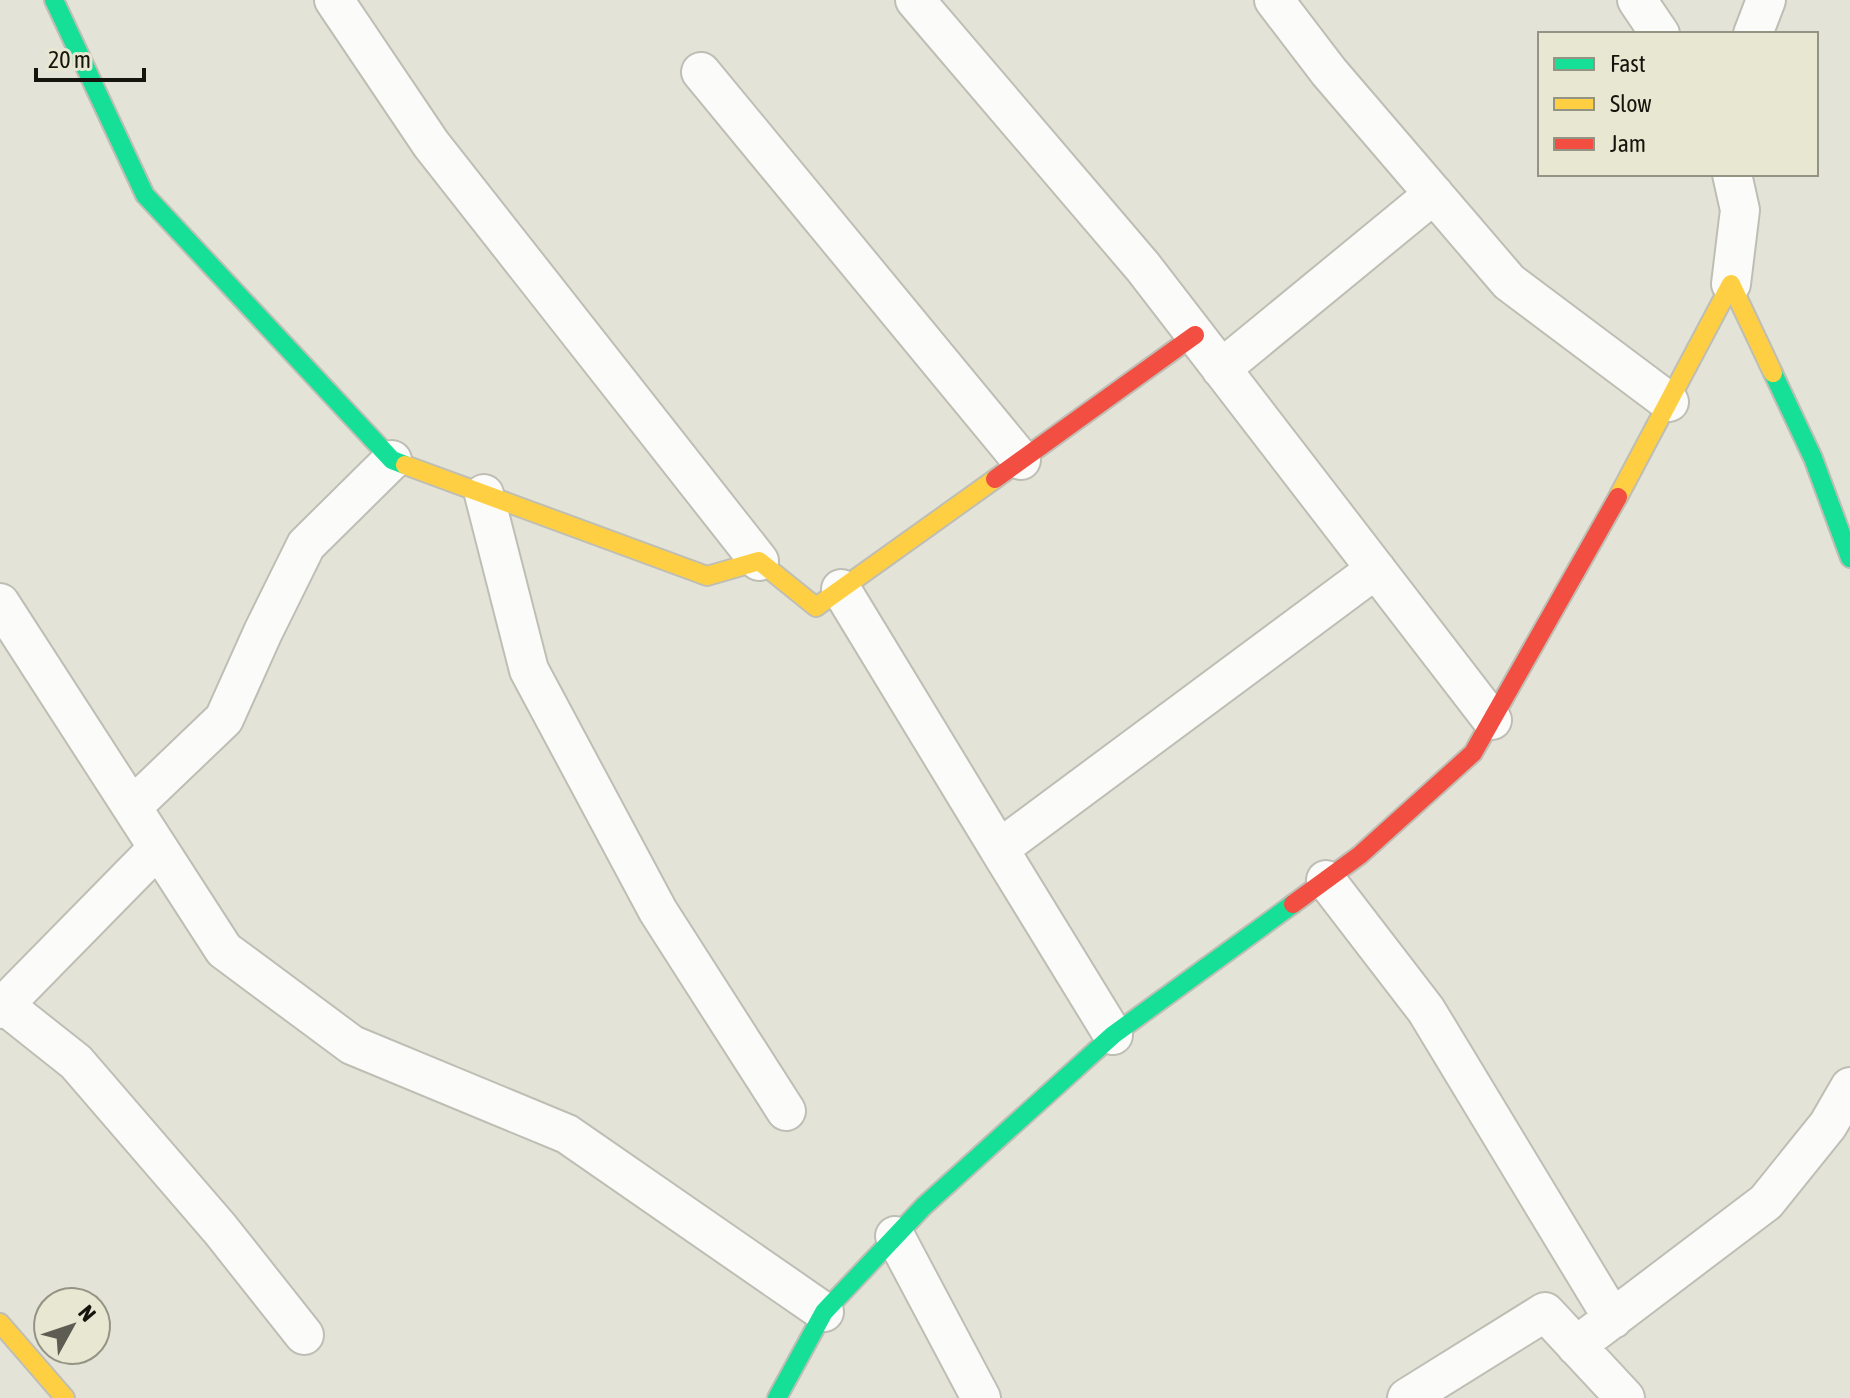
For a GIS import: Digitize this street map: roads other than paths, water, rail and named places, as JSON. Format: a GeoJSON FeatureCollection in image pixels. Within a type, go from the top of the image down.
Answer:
{"type":"FeatureCollection","features":[{"type":"Feature","properties":{"kind":"street"},"geometry":{"type":"LineString","coordinates":[[54,0],[145,195],[392,460],[707,576],[759,561]]}},
{"type":"Feature","properties":{"kind":"street"},"geometry":{"type":"LineString","coordinates":[[334,0],[431,144],[759,561],[816,607],[1195,335]]}},
{"type":"Feature","properties":{"kind":"street"},"geometry":{"type":"LineString","coordinates":[[915,0],[1143,267],[1492,720]]}},
{"type":"Feature","properties":{"kind":"street"},"geometry":{"type":"LineString","coordinates":[[1274,0],[1329,72],[1509,282],[1669,402]]}},
{"type":"Feature","properties":{"kind":"street"},"geometry":{"type":"LineString","coordinates":[[1637,0],[1659,32]]}},
{"type":"Feature","properties":{"kind":"street"},"geometry":{"type":"LineString","coordinates":[[1754,32],[1766,0]]}},
{"type":"Feature","properties":{"kind":"street"},"geometry":{"type":"LineString","coordinates":[[701,72],[1021,460]]}},
{"type":"Feature","properties":{"kind":"street"},"geometry":{"type":"LineString","coordinates":[[777,1398],[824,1312],[924,1206],[1113,1035],[1360,855],[1473,753],[1595,541],[1731,284],[1740,210],[1732,176]]}},
{"type":"Feature","properties":{"kind":"street"},"geometry":{"type":"LineString","coordinates":[[1221,369],[1434,194]]}},
{"type":"Feature","properties":{"kind":"street"},"geometry":{"type":"LineString","coordinates":[[1731,284],[1813,458],[1850,558]]}},
{"type":"Feature","properties":{"kind":"street"},"geometry":{"type":"LineString","coordinates":[[132,807],[224,719],[306,545],[392,460]]}},
{"type":"Feature","properties":{"kind":"street"},"geometry":{"type":"LineString","coordinates":[[484,494],[529,670],[658,911],[786,1111]]}},
{"type":"Feature","properties":{"kind":"street"},"geometry":{"type":"LineString","coordinates":[[999,849],[1376,569]]}},
{"type":"Feature","properties":{"kind":"street"},"geometry":{"type":"LineString","coordinates":[[841,589],[1113,1035]]}},
{"type":"Feature","properties":{"kind":"street"},"geometry":{"type":"LineString","coordinates":[[0,603],[224,950],[352,1045],[567,1134],[824,1312]]}},
{"type":"Feature","properties":{"kind":"street"},"geometry":{"type":"LineString","coordinates":[[158,848],[2,1007],[76,1062],[133,1126],[304,1335]]}},
{"type":"Feature","properties":{"kind":"street"},"geometry":{"type":"LineString","coordinates":[[1326,880],[1426,1010],[1613,1319]]}},
{"type":"Feature","properties":{"kind":"street"},"geometry":{"type":"LineString","coordinates":[[1576,1346],[1766,1202],[1839,1136],[1850,1087]]}},
{"type":"Feature","properties":{"kind":"street"},"geometry":{"type":"LineString","coordinates":[[895,1236],[981,1398]]}},
{"type":"Feature","properties":{"kind":"street"},"geometry":{"type":"LineString","coordinates":[[1407,1398],[1545,1312],[1625,1398]]}},
{"type":"Feature","properties":{"kind":"street"},"geometry":{"type":"LineString","coordinates":[[0,1323],[65,1398]]}}]}
